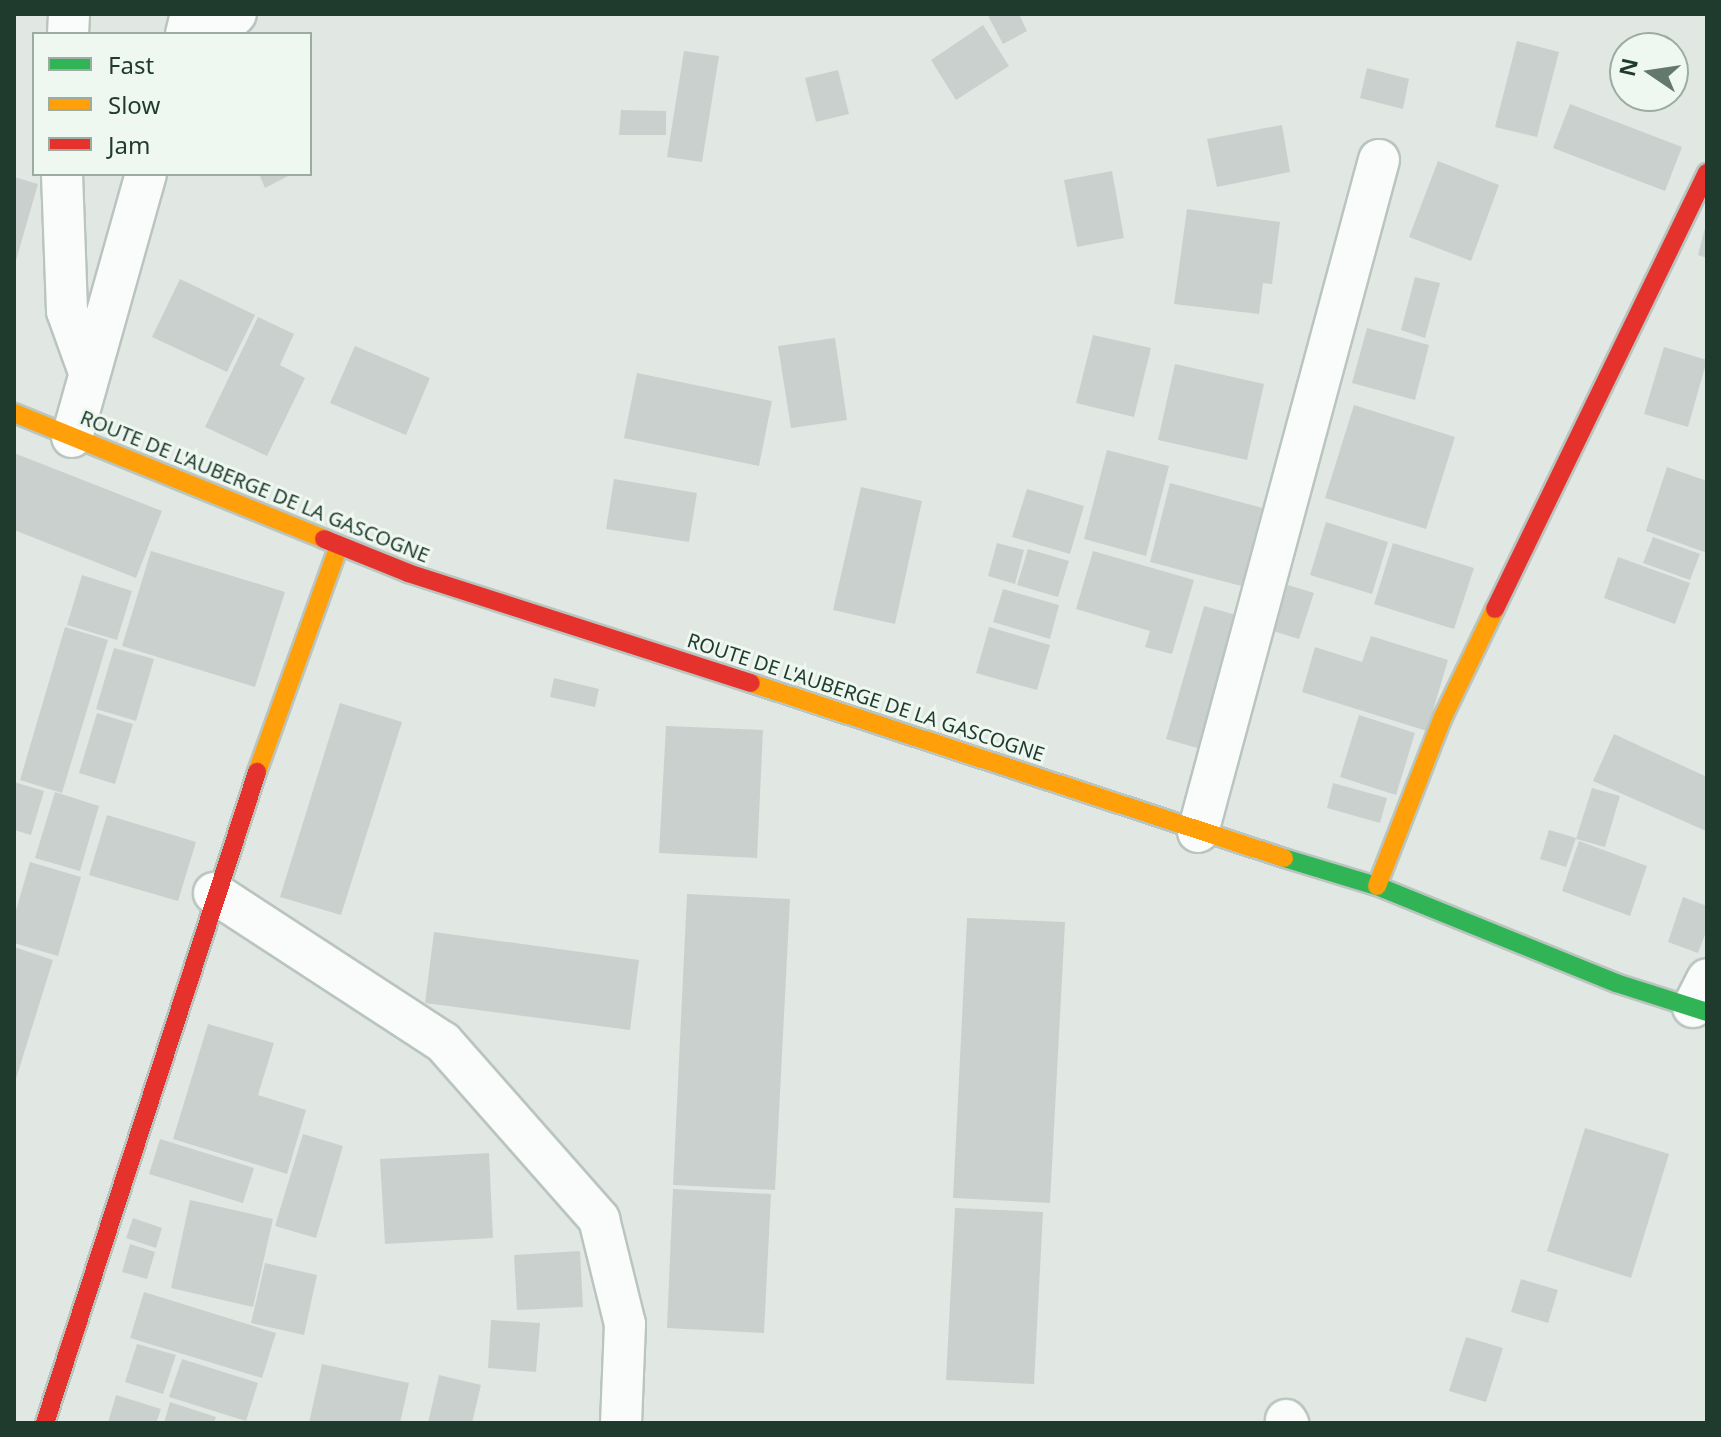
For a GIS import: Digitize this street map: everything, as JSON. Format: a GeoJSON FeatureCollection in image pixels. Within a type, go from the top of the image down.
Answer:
{"type":"FeatureCollection","features":[{"type":"Feature","properties":{"kind":"street"},"geometry":{"type":"LineString","coordinates":[[217,32],[236,14]]}},
{"type":"Feature","properties":{"kind":"street"},"geometry":{"type":"LineString","coordinates":[[1198,832],[1379,160]]}},
{"type":"Feature","properties":{"kind":"street"},"geometry":{"type":"LineString","coordinates":[[1377,886],[1443,717],[1707,173]]}},
{"type":"Feature","properties":{"kind":"street"},"geometry":{"type":"LineString","coordinates":[[62,176],[67,311],[89,372]]}},
{"type":"Feature","properties":{"kind":"street"},"geometry":{"type":"LineString","coordinates":[[72,437],[145,176]]}},
{"type":"Feature","properties":{"kind":"street","name":"ROUTE DE L'AUBERGE DE LA GASCOGNE"},"geometry":{"type":"LineString","coordinates":[[14,413],[339,546],[1198,832],[1377,886],[1616,983],[1702,999]]}},
{"type":"Feature","properties":{"kind":"street"},"geometry":{"type":"LineString","coordinates":[[45,1423],[214,893],[339,546]]}},
{"type":"Feature","properties":{"kind":"street"},"geometry":{"type":"LineString","coordinates":[[214,893],[443,1042],[599,1219],[625,1324],[621,1423]]}},
{"type":"Feature","properties":{"kind":"building"},"geometry":{"type":"Polygon","coordinates":[[[987,14],[1019,14],[1027,31],[1003,44],[987,14]]]}},
{"type":"Feature","properties":{"kind":"building"},"geometry":{"type":"Polygon","coordinates":[[[983,25],[1009,66],[956,100],[931,60],[983,25]]]}},
{"type":"Feature","properties":{"kind":"building"},"geometry":{"type":"Polygon","coordinates":[[[1517,41],[1559,52],[1537,137],[1495,127],[1517,41]]]}},
{"type":"Feature","properties":{"kind":"building"},"geometry":{"type":"Polygon","coordinates":[[[684,51],[719,56],[702,162],[667,157],[684,51]]]}},
{"type":"Feature","properties":{"kind":"building"},"geometry":{"type":"Polygon","coordinates":[[[1367,68],[1409,79],[1403,109],[1360,98],[1367,68]]]}},
{"type":"Feature","properties":{"kind":"building"},"geometry":{"type":"Polygon","coordinates":[[[838,70],[849,114],[816,122],[805,78],[838,70]]]}},
{"type":"Feature","properties":{"kind":"building"},"geometry":{"type":"Polygon","coordinates":[[[1570,104],[1682,147],[1665,191],[1553,148],[1570,104]]]}},
{"type":"Feature","properties":{"kind":"building"},"geometry":{"type":"Polygon","coordinates":[[[621,110],[666,111],[666,135],[619,135],[621,110]]]}},
{"type":"Feature","properties":{"kind":"building"},"geometry":{"type":"Polygon","coordinates":[[[1282,125],[1290,172],[1217,187],[1207,139],[1282,125]]]}},
{"type":"Feature","properties":{"kind":"building"},"geometry":{"type":"Polygon","coordinates":[[[1438,161],[1499,185],[1471,261],[1409,237],[1438,161]]]}},
{"type":"Feature","properties":{"kind":"building"},"geometry":{"type":"Polygon","coordinates":[[[1112,171],[1124,238],[1077,247],[1064,180],[1112,171]]]}},
{"type":"Feature","properties":{"kind":"building"},"geometry":{"type":"Polygon","coordinates":[[[260,176],[288,176],[265,188],[260,176]]]}},
{"type":"Feature","properties":{"kind":"building"},"geometry":{"type":"Polygon","coordinates":[[[14,177],[38,184],[15,264],[14,264],[14,177]]]}},
{"type":"Feature","properties":{"kind":"building"},"geometry":{"type":"Polygon","coordinates":[[[1187,209],[1280,222],[1272,284],[1263,283],[1259,314],[1174,304],[1187,209]]]}},
{"type":"Feature","properties":{"kind":"building"},"geometry":{"type":"Polygon","coordinates":[[[1707,225],[1707,258],[1698,255],[1707,225]]]}},
{"type":"Feature","properties":{"kind":"building"},"geometry":{"type":"Polygon","coordinates":[[[1415,277],[1440,283],[1425,338],[1401,330],[1415,277]]]}},
{"type":"Feature","properties":{"kind":"building"},"geometry":{"type":"Polygon","coordinates":[[[180,279],[255,315],[227,372],[152,337],[180,279]]]}},
{"type":"Feature","properties":{"kind":"building"},"geometry":{"type":"Polygon","coordinates":[[[258,317],[294,334],[280,365],[305,378],[267,456],[205,427],[258,317]]]}},
{"type":"Feature","properties":{"kind":"building"},"geometry":{"type":"Polygon","coordinates":[[[1367,328],[1429,345],[1415,400],[1352,383],[1367,328]]]}},
{"type":"Feature","properties":{"kind":"building"},"geometry":{"type":"Polygon","coordinates":[[[1093,335],[1151,348],[1134,417],[1076,403],[1093,335]]]}},
{"type":"Feature","properties":{"kind":"building"},"geometry":{"type":"Polygon","coordinates":[[[835,338],[847,420],[791,428],[778,346],[835,338]]]}},
{"type":"Feature","properties":{"kind":"building"},"geometry":{"type":"Polygon","coordinates":[[[355,346],[430,378],[406,435],[330,403],[355,346]]]}},
{"type":"Feature","properties":{"kind":"building"},"geometry":{"type":"Polygon","coordinates":[[[1664,347],[1707,360],[1688,427],[1644,414],[1664,347]]]}},
{"type":"Feature","properties":{"kind":"building"},"geometry":{"type":"Polygon","coordinates":[[[1175,364],[1264,384],[1247,460],[1158,440],[1175,364]]]}},
{"type":"Feature","properties":{"kind":"building"},"geometry":{"type":"Polygon","coordinates":[[[637,373],[772,401],[759,466],[624,438],[637,373]]]}},
{"type":"Feature","properties":{"kind":"building"},"geometry":{"type":"Polygon","coordinates":[[[1354,405],[1455,437],[1426,529],[1325,498],[1354,405]]]}},
{"type":"Feature","properties":{"kind":"building"},"geometry":{"type":"Polygon","coordinates":[[[1107,450],[1169,466],[1146,556],[1084,539],[1107,450]]]}},
{"type":"Feature","properties":{"kind":"building"},"geometry":{"type":"Polygon","coordinates":[[[14,453],[162,511],[136,578],[14,530],[14,453]]]}},
{"type":"Feature","properties":{"kind":"building"},"geometry":{"type":"Polygon","coordinates":[[[1667,467],[1707,481],[1707,553],[1646,531],[1667,467]]]}},
{"type":"Feature","properties":{"kind":"building"},"geometry":{"type":"Polygon","coordinates":[[[614,479],[697,493],[689,542],[606,529],[614,479]]]}},
{"type":"Feature","properties":{"kind":"building"},"geometry":{"type":"Polygon","coordinates":[[[1170,483],[1270,510],[1249,588],[1150,562],[1170,483]]]}},
{"type":"Feature","properties":{"kind":"building"},"geometry":{"type":"Polygon","coordinates":[[[861,487],[922,501],[895,624],[833,610],[861,487]]]}},
{"type":"Feature","properties":{"kind":"building"},"geometry":{"type":"Polygon","coordinates":[[[1027,489],[1084,506],[1070,554],[1012,537],[1027,489]]]}},
{"type":"Feature","properties":{"kind":"building"},"geometry":{"type":"Polygon","coordinates":[[[1326,522],[1388,542],[1372,594],[1310,575],[1326,522]]]}},
{"type":"Feature","properties":{"kind":"building"},"geometry":{"type":"Polygon","coordinates":[[[1653,537],[1700,554],[1690,580],[1643,563],[1653,537]]]}},
{"type":"Feature","properties":{"kind":"building"},"geometry":{"type":"Polygon","coordinates":[[[997,543],[1024,550],[1015,584],[988,576],[997,543]]]}},
{"type":"Feature","properties":{"kind":"building"},"geometry":{"type":"Polygon","coordinates":[[[1393,543],[1474,568],[1454,629],[1374,604],[1393,543]]]}},
{"type":"Feature","properties":{"kind":"building"},"geometry":{"type":"Polygon","coordinates":[[[1028,549],[1069,561],[1058,597],[1017,585],[1028,549]]]}},
{"type":"Feature","properties":{"kind":"building"},"geometry":{"type":"Polygon","coordinates":[[[151,551],[285,592],[255,687],[122,646],[151,551]]]}},
{"type":"Feature","properties":{"kind":"building"},"geometry":{"type":"Polygon","coordinates":[[[1093,551],[1194,580],[1172,654],[1145,647],[1150,631],[1076,609],[1093,551]]]}},
{"type":"Feature","properties":{"kind":"building"},"geometry":{"type":"Polygon","coordinates":[[[1618,557],[1690,583],[1675,624],[1604,598],[1618,557]]]}},
{"type":"Feature","properties":{"kind":"building"},"geometry":{"type":"Polygon","coordinates":[[[82,575],[132,591],[117,640],[67,625],[82,575]]]}},
{"type":"Feature","properties":{"kind":"building"},"geometry":{"type":"Polygon","coordinates":[[[1288,585],[1314,593],[1299,639],[1273,631],[1288,585]]]}},
{"type":"Feature","properties":{"kind":"building"},"geometry":{"type":"Polygon","coordinates":[[[1003,589],[1059,605],[1050,639],[993,622],[1003,589]]]}},
{"type":"Feature","properties":{"kind":"building"},"geometry":{"type":"Polygon","coordinates":[[[1204,606],[1240,616],[1201,749],[1166,739],[1204,606]]]}},
{"type":"Feature","properties":{"kind":"building"},"geometry":{"type":"Polygon","coordinates":[[[65,627],[108,640],[62,793],[20,780],[65,627]]]}},
{"type":"Feature","properties":{"kind":"building"},"geometry":{"type":"Polygon","coordinates":[[[989,627],[1050,645],[1037,690],[976,673],[989,627]]]}},
{"type":"Feature","properties":{"kind":"building"},"geometry":{"type":"Polygon","coordinates":[[[1371,636],[1448,660],[1427,731],[1302,692],[1315,647],[1362,662],[1371,636]]]}},
{"type":"Feature","properties":{"kind":"building"},"geometry":{"type":"Polygon","coordinates":[[[114,648],[154,659],[136,721],[96,709],[114,648]]]}},
{"type":"Feature","properties":{"kind":"building"},"geometry":{"type":"Polygon","coordinates":[[[554,678],[599,689],[595,707],[550,697],[554,678]]]}},
{"type":"Feature","properties":{"kind":"building"},"geometry":{"type":"Polygon","coordinates":[[[340,703],[402,722],[341,915],[280,897],[340,703]]]}},
{"type":"Feature","properties":{"kind":"building"},"geometry":{"type":"Polygon","coordinates":[[[97,713],[133,724],[115,784],[79,773],[97,713]]]}},
{"type":"Feature","properties":{"kind":"building"},"geometry":{"type":"Polygon","coordinates":[[[1359,715],[1415,733],[1396,795],[1340,777],[1359,715]]]}},
{"type":"Feature","properties":{"kind":"building"},"geometry":{"type":"Polygon","coordinates":[[[666,726],[763,730],[757,858],[659,853],[666,726]]]}},
{"type":"Feature","properties":{"kind":"building"},"geometry":{"type":"Polygon","coordinates":[[[1614,734],[1707,777],[1706,831],[1593,781],[1614,734]]]}},
{"type":"Feature","properties":{"kind":"building"},"geometry":{"type":"Polygon","coordinates":[[[14,782],[44,791],[31,835],[14,830],[14,782]]]}},
{"type":"Feature","properties":{"kind":"building"},"geometry":{"type":"Polygon","coordinates":[[[1333,783],[1387,798],[1380,823],[1327,808],[1333,783]]]}},
{"type":"Feature","properties":{"kind":"building"},"geometry":{"type":"Polygon","coordinates":[[[1592,788],[1620,796],[1605,847],[1576,839],[1592,788]]]}},
{"type":"Feature","properties":{"kind":"building"},"geometry":{"type":"Polygon","coordinates":[[[55,792],[99,806],[80,871],[35,858],[55,792]]]}},
{"type":"Feature","properties":{"kind":"building"},"geometry":{"type":"Polygon","coordinates":[[[107,815],[196,842],[178,901],[89,875],[107,815]]]}},
{"type":"Feature","properties":{"kind":"building"},"geometry":{"type":"Polygon","coordinates":[[[1549,830],[1576,838],[1566,867],[1540,859],[1549,830]]]}},
{"type":"Feature","properties":{"kind":"building"},"geometry":{"type":"Polygon","coordinates":[[[1579,841],[1647,866],[1630,916],[1562,891],[1579,841]]]}},
{"type":"Feature","properties":{"kind":"building"},"geometry":{"type":"Polygon","coordinates":[[[30,862],[81,877],[58,956],[14,943],[14,917],[30,862]]]}},
{"type":"Feature","properties":{"kind":"building"},"geometry":{"type":"Polygon","coordinates":[[[687,894],[790,899],[775,1190],[673,1185],[687,894]]]}},
{"type":"Feature","properties":{"kind":"building"},"geometry":{"type":"Polygon","coordinates":[[[1683,897],[1707,906],[1707,929],[1698,953],[1668,942],[1683,897]]]}},
{"type":"Feature","properties":{"kind":"building"},"geometry":{"type":"Polygon","coordinates":[[[967,918],[1065,922],[1050,1203],[953,1198],[967,918]]]}},
{"type":"Feature","properties":{"kind":"building"},"geometry":{"type":"Polygon","coordinates":[[[434,932],[639,960],[630,1030],[425,1003],[434,932]]]}},
{"type":"Feature","properties":{"kind":"building"},"geometry":{"type":"Polygon","coordinates":[[[14,947],[53,960],[15,1082],[14,1082],[14,947]]]}},
{"type":"Feature","properties":{"kind":"building"},"geometry":{"type":"Polygon","coordinates":[[[208,1024],[274,1043],[258,1095],[306,1110],[287,1174],[173,1139],[208,1024]]]}},
{"type":"Feature","properties":{"kind":"building"},"geometry":{"type":"Polygon","coordinates":[[[1585,1128],[1669,1154],[1631,1278],[1547,1251],[1585,1128]]]}},
{"type":"Feature","properties":{"kind":"building"},"geometry":{"type":"Polygon","coordinates":[[[303,1134],[343,1146],[316,1238],[275,1226],[303,1134]]]}},
{"type":"Feature","properties":{"kind":"building"},"geometry":{"type":"Polygon","coordinates":[[[160,1139],[254,1168],[243,1203],[149,1174],[160,1139]]]}},
{"type":"Feature","properties":{"kind":"building"},"geometry":{"type":"Polygon","coordinates":[[[489,1153],[493,1238],[385,1244],[380,1159],[489,1153]]]}},
{"type":"Feature","properties":{"kind":"building"},"geometry":{"type":"Polygon","coordinates":[[[673,1189],[771,1194],[764,1333],[667,1328],[673,1189]]]}},
{"type":"Feature","properties":{"kind":"building"},"geometry":{"type":"Polygon","coordinates":[[[190,1200],[273,1219],[253,1307],[171,1288],[190,1200]]]}},
{"type":"Feature","properties":{"kind":"building"},"geometry":{"type":"Polygon","coordinates":[[[955,1208],[1043,1212],[1034,1384],[946,1380],[955,1208]]]}},
{"type":"Feature","properties":{"kind":"building"},"geometry":{"type":"Polygon","coordinates":[[[133,1218],[162,1228],[156,1248],[126,1238],[133,1218]]]}},
{"type":"Feature","properties":{"kind":"building"},"geometry":{"type":"Polygon","coordinates":[[[130,1244],[155,1252],[147,1279],[122,1272],[130,1244]]]}},
{"type":"Feature","properties":{"kind":"building"},"geometry":{"type":"Polygon","coordinates":[[[580,1251],[583,1307],[517,1310],[514,1255],[580,1251]]]}},
{"type":"Feature","properties":{"kind":"building"},"geometry":{"type":"Polygon","coordinates":[[[265,1263],[317,1275],[304,1335],[251,1323],[265,1263]]]}},
{"type":"Feature","properties":{"kind":"building"},"geometry":{"type":"Polygon","coordinates":[[[1521,1279],[1558,1290],[1548,1323],[1511,1312],[1521,1279]]]}},
{"type":"Feature","properties":{"kind":"building"},"geometry":{"type":"Polygon","coordinates":[[[144,1292],[276,1333],[262,1378],[130,1338],[144,1292]]]}},
{"type":"Feature","properties":{"kind":"building"},"geometry":{"type":"Polygon","coordinates":[[[491,1320],[540,1323],[536,1372],[488,1368],[491,1320]]]}},
{"type":"Feature","properties":{"kind":"building"},"geometry":{"type":"Polygon","coordinates":[[[1466,1337],[1503,1348],[1486,1402],[1449,1391],[1466,1337]]]}},
{"type":"Feature","properties":{"kind":"building"},"geometry":{"type":"Polygon","coordinates":[[[137,1344],[176,1355],[163,1394],[125,1382],[137,1344]]]}},
{"type":"Feature","properties":{"kind":"building"},"geometry":{"type":"Polygon","coordinates":[[[182,1359],[258,1383],[246,1421],[169,1397],[182,1359]]]}},
{"type":"Feature","properties":{"kind":"building"},"geometry":{"type":"Polygon","coordinates":[[[322,1364],[409,1383],[400,1423],[309,1423],[322,1364]]]}},
{"type":"Feature","properties":{"kind":"building"},"geometry":{"type":"Polygon","coordinates":[[[439,1375],[481,1385],[472,1423],[428,1423],[439,1375]]]}},
{"type":"Feature","properties":{"kind":"building"},"geometry":{"type":"Polygon","coordinates":[[[116,1395],[161,1409],[156,1423],[108,1423],[116,1395]]]}},
{"type":"Feature","properties":{"kind":"building"},"geometry":{"type":"Polygon","coordinates":[[[170,1402],[216,1417],[214,1423],[164,1423],[170,1402]]]}},
{"type":"Feature","properties":{"kind":"traffic: fast"},"geometry":{"type":"LineString","coordinates":[[1284,858],[1377,886],[1616,983],[1707,1012]]}},
{"type":"Feature","properties":{"kind":"traffic: slow"},"geometry":{"type":"LineString","coordinates":[[14,413],[324,539]]}},
{"type":"Feature","properties":{"kind":"traffic: slow"},"geometry":{"type":"LineString","coordinates":[[257,772],[339,546]]}},
{"type":"Feature","properties":{"kind":"traffic: slow"},"geometry":{"type":"LineString","coordinates":[[1377,886],[1443,717],[1495,609]]}},
{"type":"Feature","properties":{"kind":"traffic: slow"},"geometry":{"type":"LineString","coordinates":[[751,683],[1284,858]]}},
{"type":"Feature","properties":{"kind":"traffic: jam"},"geometry":{"type":"LineString","coordinates":[[1495,609],[1707,173]]}},
{"type":"Feature","properties":{"kind":"traffic: jam"},"geometry":{"type":"LineString","coordinates":[[324,539],[408,573],[751,683]]}},
{"type":"Feature","properties":{"kind":"traffic: jam"},"geometry":{"type":"LineString","coordinates":[[45,1423],[257,772]]}}]}
